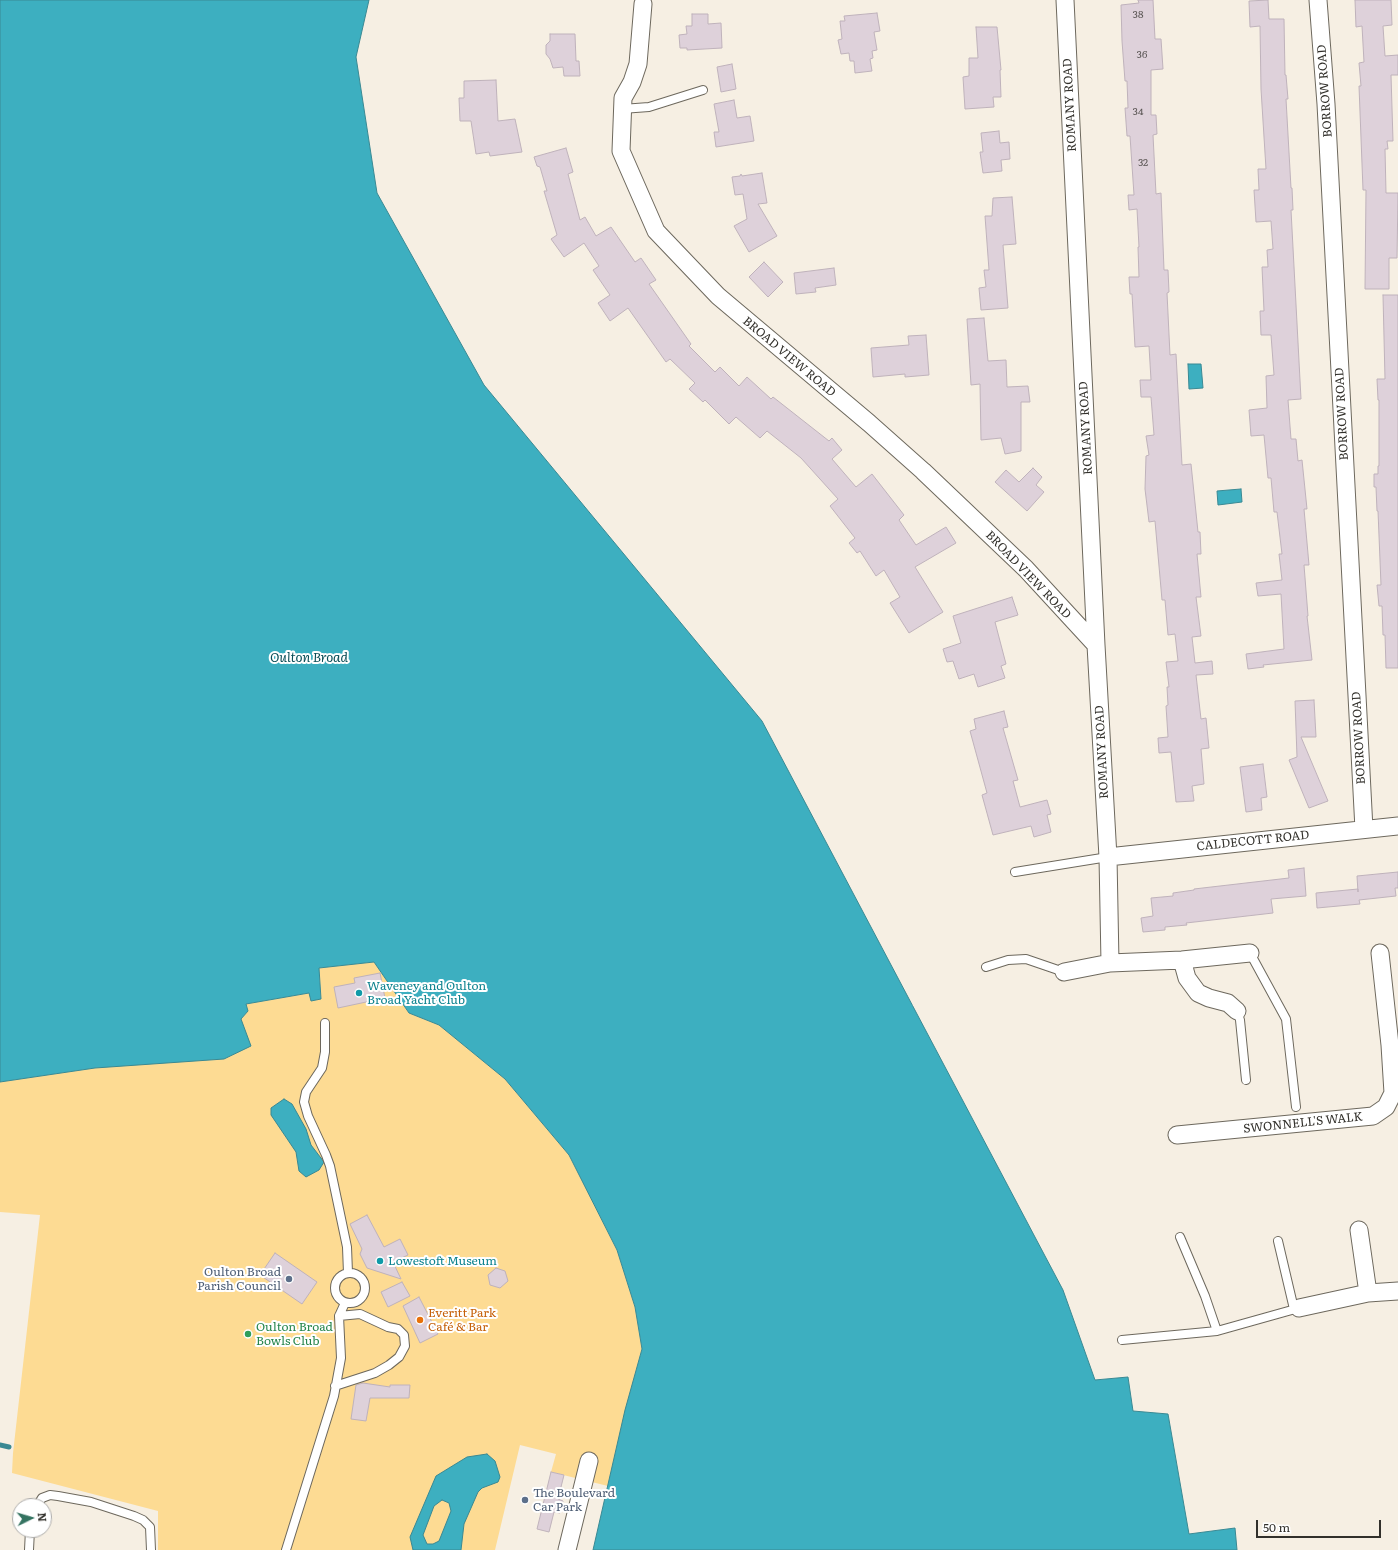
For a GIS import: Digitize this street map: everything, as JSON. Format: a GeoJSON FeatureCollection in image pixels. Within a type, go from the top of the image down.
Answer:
{"type":"FeatureCollection","features":[{"type":"Feature","properties":{"kind":"street","name":"ROMANY ROAD"},"geometry":{"type":"LineString","coordinates":[[1066,0],[1096,645],[1108,857],[1110,963]]}},
{"type":"Feature","properties":{"kind":"street","name":"BORROW ROAD"},"geometry":{"type":"LineString","coordinates":[[1318,0],[1326,104],[1364,829]]}},
{"type":"Feature","properties":{"kind":"street","name":"BROAD VIEW ROAD"},"geometry":{"type":"LineString","coordinates":[[643,2],[638,64],[632,82],[623,98],[621,151],[656,231],[718,296],[869,423],[928,476],[1026,569],[1096,645]]}},
{"type":"Feature","properties":{"kind":"street","name":"CALDECOTT ROAD"},"geometry":{"type":"LineString","coordinates":[[1108,857],[1398,826]]}},
{"type":"Feature","properties":{"kind":"street"},"geometry":{"type":"LineString","coordinates":[[1064,972],[1110,963],[1182,960],[1250,953]]}},
{"type":"Feature","properties":{"kind":"street","name":"SWONNELL'S WALK"},"geometry":{"type":"LineString","coordinates":[[1177,1136],[1373,1116],[1386,1107],[1393,1093],[1394,1044],[1380,953]]}},
{"type":"Feature","properties":{"kind":"street"},"geometry":{"type":"LineString","coordinates":[[1182,960],[1187,978],[1198,993],[1209,998],[1228,1003],[1237,1011]]}},
{"type":"Feature","properties":{"kind":"street"},"geometry":{"type":"LineString","coordinates":[[1359,1230],[1368,1293]]}},
{"type":"Feature","properties":{"kind":"street"},"geometry":{"type":"LineString","coordinates":[[1296,1308],[1368,1293],[1398,1291]]}},
{"type":"Feature","properties":{"kind":"street"},"geometry":{"type":"LineString","coordinates":[[567,1550],[589,1461]]}},
{"type":"Feature","properties":{"kind":"lane"},"geometry":{"type":"LineString","coordinates":[[622,109],[649,106],[703,90]]}},
{"type":"Feature","properties":{"kind":"lane"},"geometry":{"type":"LineString","coordinates":[[1015,872],[1108,857]]}},
{"type":"Feature","properties":{"kind":"lane"},"geometry":{"type":"LineString","coordinates":[[1250,953],[1286,1019],[1296,1107]]}},
{"type":"Feature","properties":{"kind":"lane"},"geometry":{"type":"LineString","coordinates":[[986,967],[1008,960],[1026,959],[1064,972]]}},
{"type":"Feature","properties":{"kind":"lane"},"geometry":{"type":"LineString","coordinates":[[1237,1011],[1240,1020],[1246,1080]]}},
{"type":"Feature","properties":{"kind":"lane"},"geometry":{"type":"LineString","coordinates":[[325,1023],[325,1052],[322,1068],[306,1092],[304,1102],[308,1116],[330,1166],[347,1247],[348,1273]]}},
{"type":"Feature","properties":{"kind":"lane"},"geometry":{"type":"LineString","coordinates":[[1180,1237],[1205,1296],[1217,1330]]}},
{"type":"Feature","properties":{"kind":"lane"},"geometry":{"type":"LineString","coordinates":[[1122,1340],[1217,1330],[1296,1308],[1278,1242]]}},
{"type":"Feature","properties":{"kind":"lane"},"geometry":{"type":"LineString","coordinates":[[348,1273],[358,1275],[362,1278],[365,1292],[359,1300],[350,1304],[337,1296],[335,1286],[339,1277],[348,1273]]}},
{"type":"Feature","properties":{"kind":"lane"},"geometry":{"type":"LineString","coordinates":[[286,1550],[334,1396],[341,1358],[339,1316],[345,1302]]}},
{"type":"Feature","properties":{"kind":"lane"},"geometry":{"type":"LineString","coordinates":[[335,1386],[375,1373],[389,1365],[399,1357],[405,1346],[404,1335],[398,1329],[388,1327],[360,1314],[339,1316]]}},
{"type":"Feature","properties":{"kind":"lane"},"geometry":{"type":"LineString","coordinates":[[42,1498],[50,1495],[91,1502],[143,1520],[150,1527],[151,1550]]}},
{"type":"Feature","properties":{"kind":"lane"},"geometry":{"type":"LineString","coordinates":[[29,1550],[30,1538]]}},
{"type":"Feature","properties":{"kind":"shaded area"},"geometry":{"type":"Polygon","coordinates":[[[374,962],[409,1013],[439,1025],[505,1079],[569,1155],[617,1250],[635,1307],[642,1349],[608,1486],[551,1472],[556,1454],[520,1445],[495,1550],[158,1550],[158,1511],[12,1473],[40,1215],[0,1212],[0,1082],[95,1068],[241,1019],[248,1011],[246,1004],[310,993],[321,999],[319,968],[374,962]]]}},
{"type":"Feature","properties":{"kind":"water","name":"Oulton Broad"},"geometry":{"type":"Polygon","coordinates":[[[0,0],[369,0],[356,57],[377,193],[484,385],[762,721],[1063,1290],[1095,1380],[1128,1377],[1133,1411],[1168,1414],[1189,1534],[1235,1528],[1237,1550],[593,1550],[625,1410],[642,1349],[635,1307],[617,1250],[569,1155],[505,1079],[439,1025],[409,1013],[374,962],[319,968],[321,999],[311,1001],[309,993],[246,1004],[248,1011],[241,1019],[251,1046],[224,1059],[95,1068],[0,1082],[0,0]]]}},
{"type":"Feature","properties":{"kind":"water"},"geometry":{"type":"Polygon","coordinates":[[[1188,364],[1201,364],[1203,388],[1189,389],[1188,364]]]}},
{"type":"Feature","properties":{"kind":"water"},"geometry":{"type":"Polygon","coordinates":[[[1241,489],[1242,502],[1218,505],[1217,491],[1241,489]]]}},
{"type":"Feature","properties":{"kind":"water"},"geometry":{"type":"Polygon","coordinates":[[[284,1099],[292,1104],[306,1129],[311,1145],[324,1162],[319,1170],[306,1177],[299,1171],[296,1152],[271,1115],[271,1108],[284,1099]]]}},
{"type":"Feature","properties":{"kind":"water"},"geometry":{"type":"Polygon","coordinates":[[[487,1454],[495,1461],[500,1477],[498,1482],[482,1488],[478,1492],[464,1524],[461,1550],[413,1550],[410,1537],[436,1476],[467,1457],[487,1454]],[[442,1500],[434,1506],[423,1535],[427,1544],[433,1544],[439,1541],[451,1511],[449,1503],[442,1500]]]}},
{"type":"Feature","properties":{"kind":"building"},"geometry":{"type":"Polygon","coordinates":[[[1138,0],[1153,0],[1155,39],[1161,39],[1163,69],[1151,70],[1151,115],[1156,115],[1157,134],[1153,135],[1156,194],[1161,193],[1164,270],[1168,270],[1169,292],[1167,293],[1170,355],[1176,354],[1182,465],[1191,464],[1198,532],[1200,532],[1201,554],[1197,554],[1201,597],[1196,597],[1201,636],[1192,637],[1195,663],[1212,661],[1213,674],[1196,675],[1201,719],[1206,718],[1209,748],[1201,749],[1204,784],[1192,786],[1194,801],[1176,802],[1171,752],[1159,753],[1158,738],[1168,737],[1166,706],[1168,705],[1167,687],[1169,687],[1166,662],[1178,661],[1175,634],[1168,635],[1165,600],[1162,600],[1155,521],[1149,522],[1145,489],[1146,456],[1149,455],[1146,436],[1154,435],[1151,397],[1141,397],[1140,380],[1151,380],[1149,346],[1135,347],[1132,294],[1130,294],[1129,277],[1139,277],[1139,247],[1137,209],[1129,210],[1128,195],[1134,195],[1130,136],[1127,136],[1125,108],[1128,108],[1127,81],[1125,81],[1121,5],[1139,3],[1138,0]]]}},
{"type":"Feature","properties":{"kind":"building"},"geometry":{"type":"Polygon","coordinates":[[[1268,0],[1269,19],[1284,19],[1285,75],[1288,99],[1286,99],[1292,188],[1293,210],[1291,210],[1301,399],[1288,400],[1291,439],[1296,439],[1298,461],[1302,460],[1307,509],[1304,509],[1309,565],[1304,565],[1307,616],[1312,660],[1263,665],[1264,667],[1248,669],[1246,654],[1284,649],[1281,594],[1258,596],[1256,583],[1282,580],[1279,554],[1282,554],[1277,512],[1274,512],[1271,478],[1268,478],[1264,435],[1251,436],[1249,410],[1267,408],[1266,376],[1274,375],[1271,335],[1261,335],[1260,311],[1264,311],[1262,267],[1268,267],[1267,250],[1273,249],[1271,221],[1256,222],[1254,190],[1259,190],[1258,169],[1266,169],[1261,89],[1260,26],[1250,27],[1249,1],[1268,0]]]}},
{"type":"Feature","properties":{"kind":"building"},"geometry":{"type":"Polygon","coordinates":[[[1355,0],[1391,0],[1392,25],[1383,26],[1385,56],[1398,55],[1398,75],[1391,75],[1393,141],[1387,141],[1388,149],[1385,149],[1386,193],[1398,193],[1397,258],[1389,258],[1389,289],[1365,289],[1366,190],[1363,190],[1359,86],[1361,86],[1359,63],[1364,62],[1362,26],[1356,27],[1355,0]]]}},
{"type":"Feature","properties":{"kind":"building"},"geometry":{"type":"Polygon","coordinates":[[[877,13],[880,31],[874,32],[877,50],[872,51],[873,58],[870,59],[872,71],[855,73],[854,61],[850,61],[849,53],[841,54],[838,40],[842,39],[840,21],[845,21],[844,16],[877,13]]]}},
{"type":"Feature","properties":{"kind":"building"},"geometry":{"type":"Polygon","coordinates":[[[692,14],[708,14],[708,24],[721,23],[722,48],[687,50],[687,48],[680,48],[679,35],[687,34],[686,26],[692,26],[692,14]]]}},
{"type":"Feature","properties":{"kind":"building"},"geometry":{"type":"Polygon","coordinates":[[[976,27],[997,27],[1001,70],[1001,97],[993,97],[994,107],[965,109],[963,77],[969,76],[969,58],[978,58],[976,27]]]}},
{"type":"Feature","properties":{"kind":"building"},"geometry":{"type":"Polygon","coordinates":[[[550,34],[575,34],[576,61],[579,61],[580,76],[564,76],[563,67],[553,68],[550,59],[546,54],[546,45],[550,41],[550,34]]]}},
{"type":"Feature","properties":{"kind":"building"},"geometry":{"type":"Polygon","coordinates":[[[732,64],[736,89],[721,92],[717,67],[732,64]]]}},
{"type":"Feature","properties":{"kind":"building"},"geometry":{"type":"Polygon","coordinates":[[[496,80],[498,121],[515,119],[522,152],[490,156],[489,152],[476,154],[471,121],[460,121],[459,98],[464,98],[464,81],[496,80]]]}},
{"type":"Feature","properties":{"kind":"building"},"geometry":{"type":"Polygon","coordinates":[[[734,100],[737,118],[750,116],[754,141],[716,147],[714,132],[719,132],[714,104],[734,100]]]}},
{"type":"Feature","properties":{"kind":"building"},"geometry":{"type":"Polygon","coordinates":[[[999,131],[1000,143],[1009,142],[1010,159],[1001,160],[1002,171],[983,173],[980,152],[983,152],[981,133],[999,131]]]}},
{"type":"Feature","properties":{"kind":"building"},"geometry":{"type":"Polygon","coordinates":[[[566,148],[573,172],[568,174],[580,220],[585,217],[596,236],[611,227],[635,262],[641,258],[656,280],[649,284],[691,344],[689,346],[715,372],[720,367],[739,386],[747,377],[771,399],[773,397],[829,441],[832,438],[842,450],[832,459],[856,487],[872,474],[904,515],[899,520],[916,545],[946,527],[956,543],[915,567],[943,612],[909,633],[890,603],[900,597],[884,570],[876,576],[860,551],[857,553],[849,543],[855,538],[830,506],[838,499],[801,458],[767,431],[760,438],[736,417],[729,424],[705,400],[703,402],[689,389],[695,383],[670,359],[666,362],[628,308],[610,321],[598,303],[610,295],[593,270],[599,266],[584,243],[564,257],[551,239],[557,235],[544,191],[547,191],[540,167],[537,166],[534,157],[566,148]]]}},
{"type":"Feature","properties":{"kind":"building"},"geometry":{"type":"Polygon","coordinates":[[[762,173],[767,203],[758,204],[777,236],[749,252],[734,226],[747,219],[743,194],[735,195],[732,177],[740,176],[741,174],[742,176],[762,173]]]}},
{"type":"Feature","properties":{"kind":"building"},"geometry":{"type":"Polygon","coordinates":[[[1012,197],[1016,244],[1003,245],[1008,308],[981,310],[979,288],[986,287],[984,270],[989,270],[985,216],[992,216],[993,198],[1012,197]]]}},
{"type":"Feature","properties":{"kind":"building"},"geometry":{"type":"Polygon","coordinates":[[[764,262],[783,282],[768,297],[749,277],[764,262]]]}},
{"type":"Feature","properties":{"kind":"building"},"geometry":{"type":"Polygon","coordinates":[[[834,268],[836,285],[815,288],[816,292],[796,294],[794,273],[834,268]]]}},
{"type":"Feature","properties":{"kind":"building"},"geometry":{"type":"Polygon","coordinates":[[[1383,295],[1398,295],[1398,668],[1386,668],[1382,606],[1379,606],[1377,585],[1381,585],[1378,511],[1376,487],[1374,487],[1374,474],[1378,474],[1379,466],[1379,400],[1377,379],[1385,379],[1383,295]]]}},
{"type":"Feature","properties":{"kind":"building"},"geometry":{"type":"Polygon","coordinates":[[[984,318],[988,361],[1006,360],[1007,387],[1028,386],[1030,402],[1021,402],[1021,451],[1005,454],[1001,438],[981,440],[980,384],[971,385],[967,319],[984,318]]]}},
{"type":"Feature","properties":{"kind":"building"},"geometry":{"type":"Polygon","coordinates":[[[926,335],[929,375],[905,377],[905,374],[873,377],[871,348],[909,345],[908,336],[926,335]]]}},
{"type":"Feature","properties":{"kind":"building"},"geometry":{"type":"Polygon","coordinates":[[[1033,468],[1042,477],[1036,485],[1044,492],[1027,511],[995,482],[1006,470],[1019,482],[1033,468]]]}},
{"type":"Feature","properties":{"kind":"building"},"geometry":{"type":"Polygon","coordinates":[[[1012,597],[1018,615],[995,622],[1006,664],[1001,666],[1005,678],[978,687],[974,674],[959,679],[953,661],[947,662],[943,649],[961,643],[953,616],[1012,597]]]}},
{"type":"Feature","properties":{"kind":"building"},"geometry":{"type":"Polygon","coordinates":[[[1314,700],[1316,737],[1301,737],[1328,801],[1309,808],[1289,760],[1297,757],[1295,701],[1314,700]]]}},
{"type":"Feature","properties":{"kind":"building"},"geometry":{"type":"Polygon","coordinates":[[[1004,711],[1008,727],[1003,728],[1018,780],[1013,781],[1020,807],[1047,800],[1051,814],[1047,815],[1051,832],[1034,837],[1031,826],[993,835],[982,795],[987,793],[970,731],[976,729],[974,719],[1004,711]]]}},
{"type":"Feature","properties":{"kind":"building"},"geometry":{"type":"Polygon","coordinates":[[[1263,764],[1267,797],[1261,798],[1262,810],[1246,812],[1240,767],[1263,764]]]}},
{"type":"Feature","properties":{"kind":"building"},"geometry":{"type":"Polygon","coordinates":[[[1304,868],[1306,896],[1271,899],[1273,913],[1186,923],[1187,925],[1165,927],[1165,930],[1143,932],[1141,918],[1153,916],[1151,898],[1173,896],[1173,893],[1194,889],[1289,878],[1288,870],[1304,868]]]}},
{"type":"Feature","properties":{"kind":"building"},"geometry":{"type":"Polygon","coordinates":[[[1398,872],[1398,888],[1395,888],[1396,896],[1359,900],[1360,904],[1317,908],[1316,893],[1358,889],[1357,876],[1398,872]]]}},
{"type":"Feature","properties":{"kind":"building","name":"Waveney and Oulton Broad Yacht Club"},"geometry":{"type":"Polygon","coordinates":[[[380,973],[385,998],[338,1008],[334,987],[355,983],[354,978],[380,973]]]}},
{"type":"Feature","properties":{"kind":"building","name":"Lowestoft Museum"},"geometry":{"type":"Polygon","coordinates":[[[367,1215],[384,1247],[400,1239],[408,1255],[393,1262],[401,1279],[367,1268],[360,1254],[362,1249],[350,1224],[367,1215]]]}},
{"type":"Feature","properties":{"kind":"building","name":"Oulton Broad Parish Council"},"geometry":{"type":"Polygon","coordinates":[[[275,1253],[317,1282],[302,1304],[260,1275],[275,1253]]]}},
{"type":"Feature","properties":{"kind":"building"},"geometry":{"type":"Polygon","coordinates":[[[496,1268],[505,1271],[508,1281],[500,1288],[490,1285],[488,1275],[496,1268]]]}},
{"type":"Feature","properties":{"kind":"building"},"geometry":{"type":"Polygon","coordinates":[[[402,1282],[410,1296],[388,1307],[381,1292],[402,1282]]]}},
{"type":"Feature","properties":{"kind":"building","name":"Everitt Park Café & Bar"},"geometry":{"type":"Polygon","coordinates":[[[419,1297],[438,1334],[420,1343],[403,1306],[419,1297]]]}},
{"type":"Feature","properties":{"kind":"building"},"geometry":{"type":"Polygon","coordinates":[[[363,1383],[390,1387],[390,1385],[410,1385],[409,1398],[370,1398],[366,1421],[351,1419],[356,1385],[363,1383]]]}},
{"type":"Feature","properties":{"kind":"building"},"geometry":{"type":"Polygon","coordinates":[[[551,1472],[564,1475],[558,1499],[563,1501],[560,1513],[554,1512],[549,1532],[537,1529],[551,1472]]]}},
{"type":"Feature","properties":{"kind":"waterway"},"geometry":{"type":"LineString","coordinates":[[0,1445],[9,1447]]}},
{"type":"Feature","properties":{"kind":"place","name":"Waveney and Oulton Broad Yacht Club"},"geometry":{"type":"Point","coordinates":[359,993]}},
{"type":"Feature","properties":{"kind":"place","name":"Lowestoft Museum"},"geometry":{"type":"Point","coordinates":[380,1261]}},
{"type":"Feature","properties":{"kind":"place","name":"Oulton Broad Parish Council"},"geometry":{"type":"Point","coordinates":[289,1279]}},
{"type":"Feature","properties":{"kind":"place","name":"Everitt Park Café & Bar"},"geometry":{"type":"Point","coordinates":[420,1320]}},
{"type":"Feature","properties":{"kind":"place","name":"Oulton Broad Bowls Club"},"geometry":{"type":"Point","coordinates":[248,1334]}},
{"type":"Feature","properties":{"kind":"place","name":"The Boulevard Car Park"},"geometry":{"type":"Point","coordinates":[525,1500]}}]}
